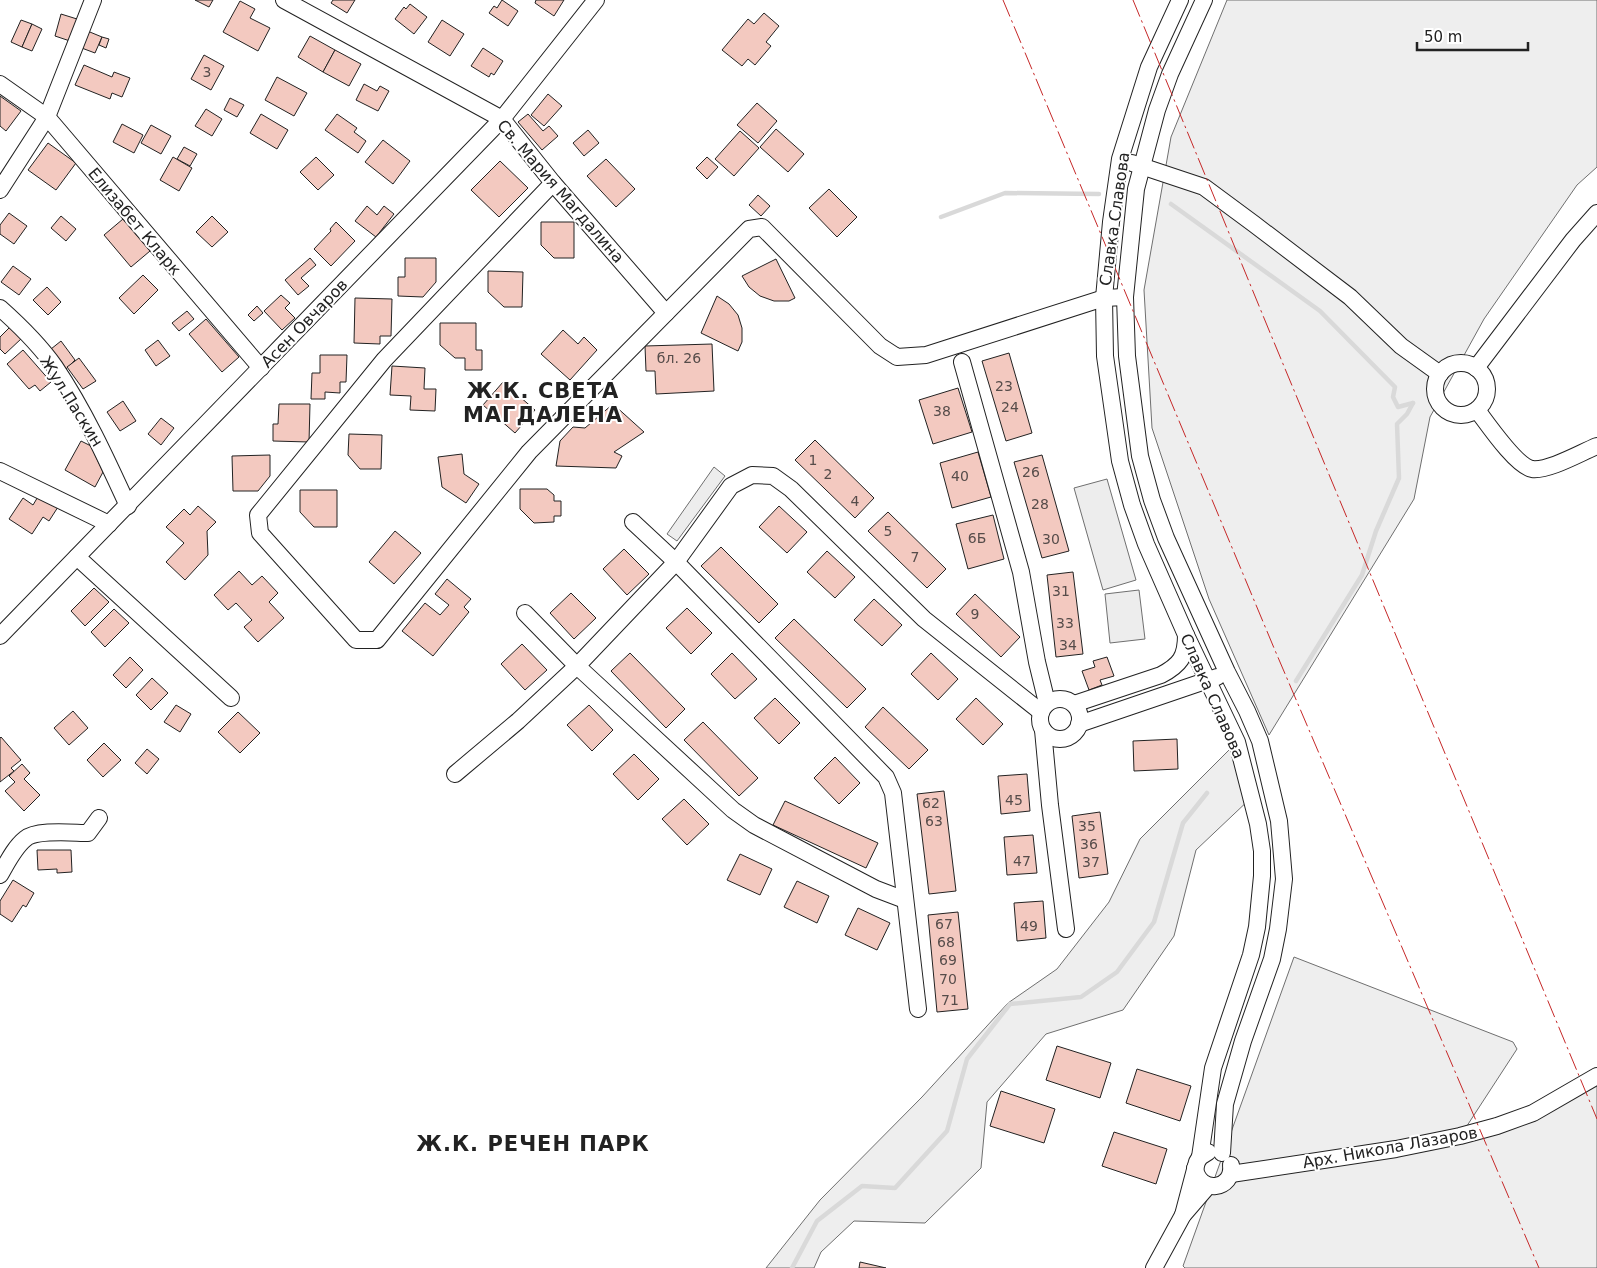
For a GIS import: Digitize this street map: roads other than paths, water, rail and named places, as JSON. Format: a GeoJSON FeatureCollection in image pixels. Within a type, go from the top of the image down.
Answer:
{"type":"FeatureCollection","features":[{"type":"Feature","properties":{"kind":"street"},"geometry":{"type":"LineString","coordinates":[[0,190],[47,117],[93,0]]}},
{"type":"Feature","properties":{"kind":"street","name":"Св. Мария Магдалина"},"geometry":{"type":"LineString","coordinates":[[284,0],[307,5],[502,119],[553,183],[666,313]]}},
{"type":"Feature","properties":{"kind":"street","name":"Асен Овчаров"},"geometry":{"type":"LineString","coordinates":[[0,636],[502,119],[596,0]]}},
{"type":"Feature","properties":{"kind":"street","name":"Славка Славова"},"geometry":{"type":"LineString","coordinates":[[1180,0],[1149,67],[1120,159],[1111,222],[1104,298],[1105,356],[1120,461],[1132,505],[1146,544],[1186,635],[1237,742],[1258,824],[1262,851],[1262,876],[1257,928],[1251,955],[1213,1068],[1198,1162]]}},
{"type":"Feature","properties":{"kind":"street","name":"Славка Славова"},"geometry":{"type":"LineString","coordinates":[[1204,0],[1170,74],[1157,110],[1136,188],[1125,297],[1127,356],[1140,456],[1152,500],[1166,538],[1260,742],[1279,821],[1284,879],[1272,959],[1243,1042],[1225,1104],[1222,1153]]}},
{"type":"Feature","properties":{"kind":"street","name":"Елизабет Кларк"},"geometry":{"type":"LineString","coordinates":[[0,84],[47,117],[261,368]]}},
{"type":"Feature","properties":{"kind":"street"},"geometry":{"type":"LineString","coordinates":[[1120,159],[1204,187],[1350,297],[1401,346],[1440,374]]}},
{"type":"Feature","properties":{"kind":"street"},"geometry":{"type":"LineString","coordinates":[[553,183],[384,360],[258,515],[260,533],[356,640],[377,640],[529,452],[749,229],[762,227],[880,346],[897,357],[926,354],[1104,298]]}},
{"type":"Feature","properties":{"kind":"street"},"geometry":{"type":"LineString","coordinates":[[1476,368],[1573,240],[1597,213]]}},
{"type":"Feature","properties":{"kind":"street","name":"Славка Славова"},"geometry":{"type":"LineString","coordinates":[[1104,298],[1125,297]]}},
{"type":"Feature","properties":{"kind":"street","name":"Жул Паскин"},"geometry":{"type":"LineString","coordinates":[[0,308],[54,366],[97,438],[128,506]]}},
{"type":"Feature","properties":{"kind":"street"},"geometry":{"type":"LineString","coordinates":[[962,362],[1021,572],[1044,707],[1040,723],[1043,730],[1066,929]]}},
{"type":"Feature","properties":{"kind":"street"},"geometry":{"type":"LineString","coordinates":[[1453,364],[1469,364],[1476,368],[1486,381],[1486,397],[1482,404],[1476,410],[1461,415],[1446,410],[1440,404],[1437,397],[1436,381],[1440,374],[1453,364]]}},
{"type":"Feature","properties":{"kind":"street"},"geometry":{"type":"LineString","coordinates":[[1476,410],[1512,455],[1526,467],[1533,469],[1548,467],[1597,446]]}},
{"type":"Feature","properties":{"kind":"street"},"geometry":{"type":"LineString","coordinates":[[0,471],[110,524]]}},
{"type":"Feature","properties":{"kind":"street"},"geometry":{"type":"LineString","coordinates":[[456,774],[577,666],[676,562],[731,486],[752,475],[773,476],[790,489],[924,619],[1044,707]]}},
{"type":"Feature","properties":{"kind":"street"},"geometry":{"type":"LineString","coordinates":[[633,522],[676,562],[886,777],[893,794],[918,1009]]}},
{"type":"Feature","properties":{"kind":"street"},"geometry":{"type":"LineString","coordinates":[[77,558],[231,698]]}},
{"type":"Feature","properties":{"kind":"street"},"geometry":{"type":"LineString","coordinates":[[525,613],[577,666],[734,810],[754,826],[876,889],[905,900]]}},
{"type":"Feature","properties":{"kind":"street"},"geometry":{"type":"LineString","coordinates":[[1074,704],[1161,676],[1181,660],[1186,649],[1186,635]]}},
{"type":"Feature","properties":{"kind":"street"},"geometry":{"type":"LineString","coordinates":[[1079,724],[1207,681],[1227,672]]}},
{"type":"Feature","properties":{"kind":"street"},"geometry":{"type":"LineString","coordinates":[[1043,730],[1048,735],[1061,738],[1074,733],[1079,724],[1078,710],[1074,704],[1064,699],[1052,700],[1044,707]]}},
{"type":"Feature","properties":{"kind":"street"},"geometry":{"type":"LineString","coordinates":[[1047,775],[1061,738]]}},
{"type":"Feature","properties":{"kind":"street"},"geometry":{"type":"LineString","coordinates":[[0,875],[26,837],[42,833],[88,833],[99,818]]}},
{"type":"Feature","properties":{"kind":"street","name":"Арх. Никола Лазаров"},"geometry":{"type":"LineString","coordinates":[[1231,1174],[1396,1149],[1488,1128],[1533,1113],[1597,1076]]}},
{"type":"Feature","properties":{"kind":"street"},"geometry":{"type":"LineString","coordinates":[[1183,1215],[1198,1162],[1210,1151],[1222,1153],[1230,1162],[1231,1174],[1219,1186],[1208,1186],[1199,1179],[1198,1162]]}},
{"type":"Feature","properties":{"kind":"street"},"geometry":{"type":"LineString","coordinates":[[1154,1268],[1183,1215],[1208,1186]]}},
{"type":"Feature","properties":{"kind":"waterway"},"geometry":{"type":"LineString","coordinates":[[941,217],[1005,193],[1099,194]]}},
{"type":"Feature","properties":{"kind":"waterway"},"geometry":{"type":"LineString","coordinates":[[1171,204],[1320,311],[1395,387],[1393,397],[1398,407],[1413,403]]}},
{"type":"Feature","properties":{"kind":"waterway"},"geometry":{"type":"LineString","coordinates":[[1296,681],[1362,575],[1376,531],[1399,478],[1397,424],[1407,414],[1413,403]]}},
{"type":"Feature","properties":{"kind":"waterway"},"geometry":{"type":"LineString","coordinates":[[792,1268],[817,1221],[862,1186],[895,1188],[947,1131],[967,1059],[1010,1004],[1081,997],[1117,972],[1154,922],[1183,823],[1207,793]]}},
{"type":"Feature","properties":{"kind":"district","name":"Ж.К. СВЕТА МАГДАЛЕНА"},"geometry":{"type":"Point","coordinates":[543,403]}},
{"type":"Feature","properties":{"kind":"district","name":"Ж.К. РЕЧЕН ПАРК"},"geometry":{"type":"Point","coordinates":[533,1144]}}]}
